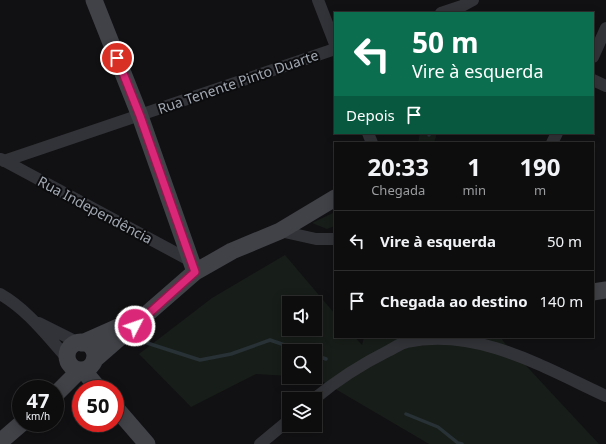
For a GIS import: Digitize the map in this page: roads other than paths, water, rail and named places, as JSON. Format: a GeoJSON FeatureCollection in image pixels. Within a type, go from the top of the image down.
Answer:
{"type":"FeatureCollection","features":[{"type":"Feature","properties":{"kind":"main road"},"geometry":{"type":"LineString","coordinates":[[94,0],[140,116],[193,267]]}},
{"type":"Feature","properties":{"kind":"main road"},"geometry":{"type":"LineString","coordinates":[[81,365],[155,308],[193,267],[280,231],[334,199]]}},
{"type":"Feature","properties":{"kind":"main road"},"geometry":{"type":"LineString","coordinates":[[594,292],[606,290]]}},
{"type":"Feature","properties":{"kind":"main road"},"geometry":{"type":"LineString","coordinates":[[92,380],[70,349],[80,343],[128,323],[155,308]]}},
{"type":"Feature","properties":{"kind":"main road"},"geometry":{"type":"LineString","coordinates":[[64,385],[81,365],[95,354],[88,344],[80,343]]}},
{"type":"Feature","properties":{"kind":"main road"},"geometry":{"type":"LineString","coordinates":[[124,417],[147,444]]}},
{"type":"Feature","properties":{"kind":"main road"},"geometry":{"type":"LineString","coordinates":[[0,442],[12,432]]}},
{"type":"Feature","properties":{"kind":"street"},"geometry":{"type":"LineString","coordinates":[[318,0],[334,41]]}},
{"type":"Feature","properties":{"kind":"street"},"geometry":{"type":"LineString","coordinates":[[444,12],[464,5]]}},
{"type":"Feature","properties":{"kind":"street"},"geometry":{"type":"LineString","coordinates":[[594,55],[606,28]]}},
{"type":"Feature","properties":{"kind":"street","name":"Rua Tenente Pinto Duarte"},"geometry":{"type":"LineString","coordinates":[[2,160],[140,116],[334,49]]}},
{"type":"Feature","properties":{"kind":"street"},"geometry":{"type":"LineString","coordinates":[[594,80],[606,86]]}},
{"type":"Feature","properties":{"kind":"street","name":"Rua Independência"},"geometry":{"type":"LineString","coordinates":[[2,160],[193,267]]}},
{"type":"Feature","properties":{"kind":"street"},"geometry":{"type":"LineString","coordinates":[[280,231],[316,239],[334,239]]}},
{"type":"Feature","properties":{"kind":"street"},"geometry":{"type":"LineString","coordinates":[[0,294],[19,307],[81,365]]}},
{"type":"Feature","properties":{"kind":"street"},"geometry":{"type":"LineString","coordinates":[[34,321],[80,343]]}},
{"type":"Feature","properties":{"kind":"street"},"geometry":{"type":"LineString","coordinates":[[322,393],[368,360],[406,342],[437,338],[471,342],[517,355],[606,396]]}},
{"type":"Feature","properties":{"kind":"street"},"geometry":{"type":"LineString","coordinates":[[260,444],[282,426]]}},
{"type":"Feature","properties":{"kind":"waterway"},"geometry":{"type":"LineString","coordinates":[[144,342],[200,360],[231,354],[270,340],[282,344]]}},
{"type":"Feature","properties":{"kind":"waterway"},"geometry":{"type":"LineString","coordinates":[[322,358],[326,359]]}},
{"type":"Feature","properties":{"kind":"waterway"},"geometry":{"type":"LineString","coordinates":[[406,414],[438,427],[458,443],[462,444]]}}]}
